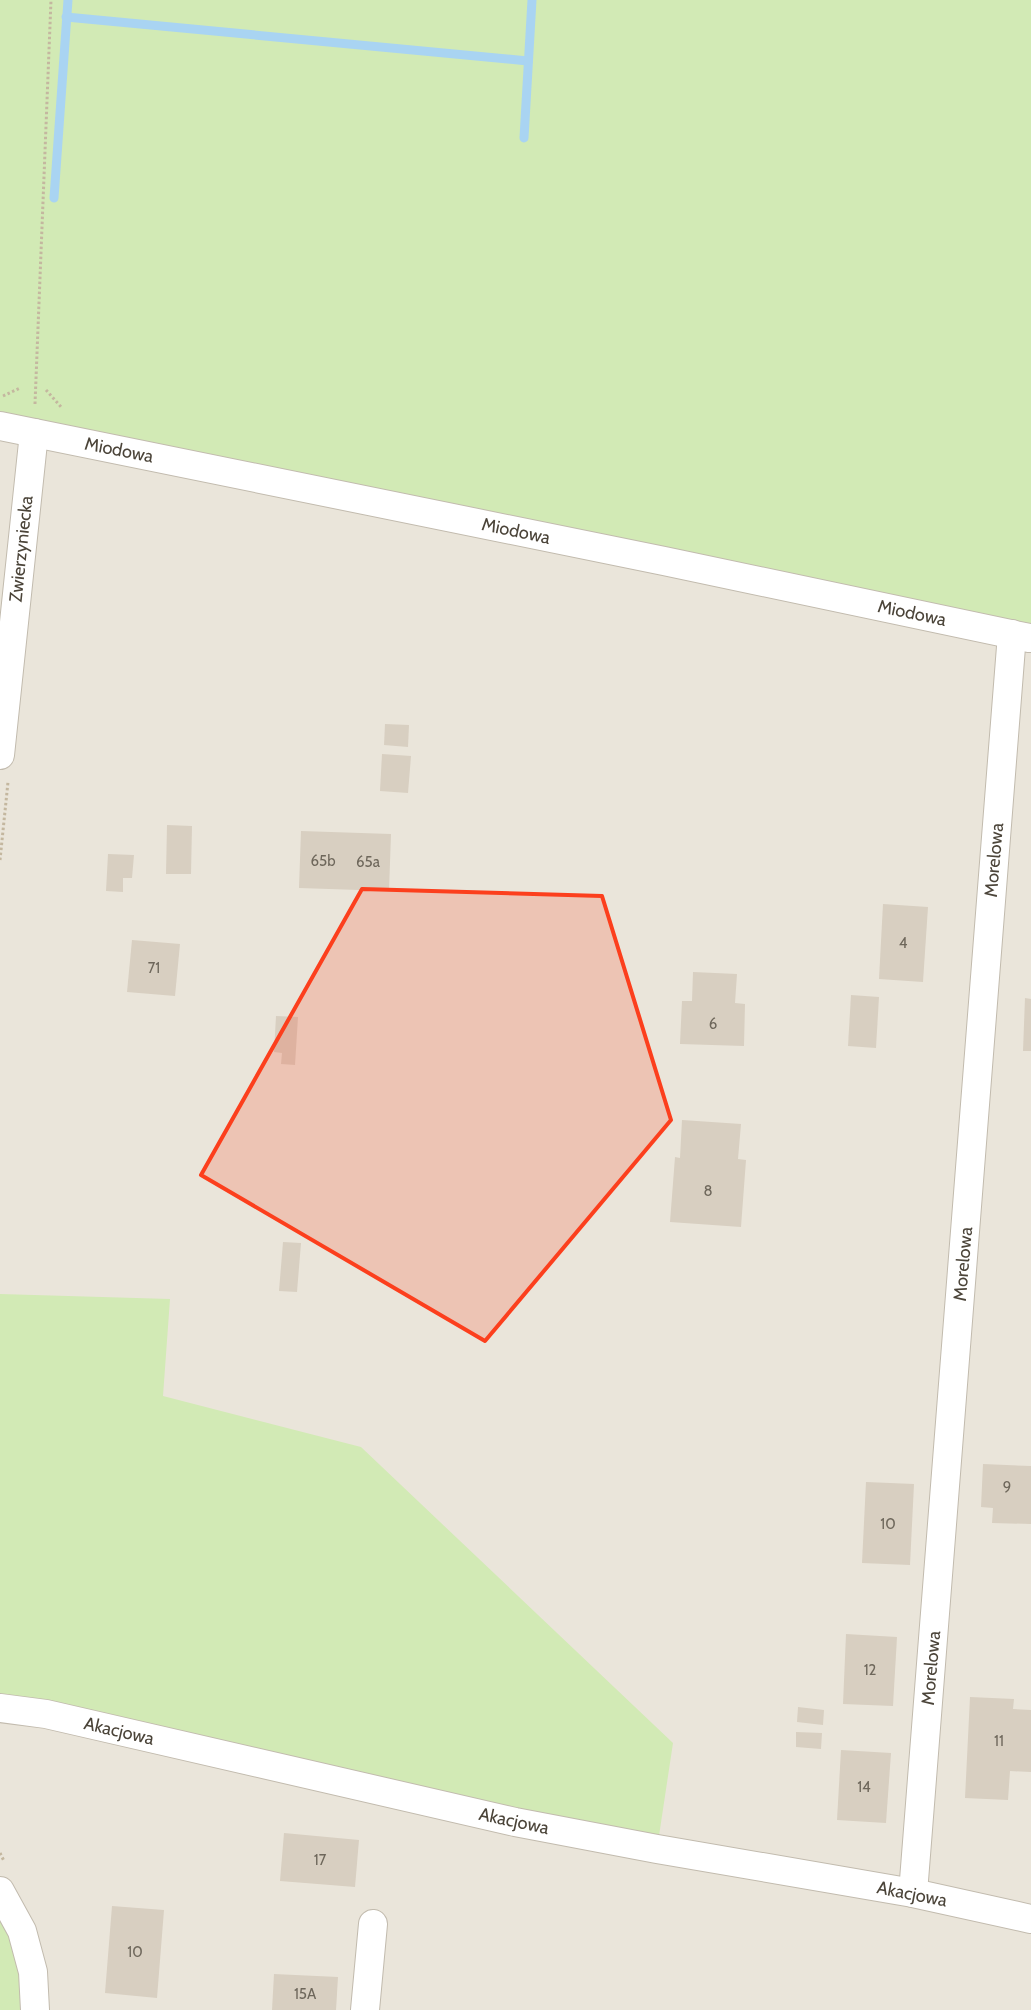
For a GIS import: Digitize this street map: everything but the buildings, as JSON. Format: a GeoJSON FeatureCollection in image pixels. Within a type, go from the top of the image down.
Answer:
{"type":"FeatureCollection","features":[{"type":"Feature","properties":{"kind":"street","name":"Miodowa"},"geometry":{"type":"LineString","coordinates":[[0,426],[1022,636]]}},
{"type":"Feature","properties":{"kind":"street","name":"Zwierzyniecka"},"geometry":{"type":"LineString","coordinates":[[0,755],[34,433]]}},
{"type":"Feature","properties":{"kind":"street","name":"Morelowa"},"geometry":{"type":"LineString","coordinates":[[913,1894],[1022,636]]}},
{"type":"Feature","properties":{"kind":"street","name":"Akacjowa"},"geometry":{"type":"LineString","coordinates":[[0,1708],[46,1714],[515,1822],[913,1894],[1031,1919]]}},
{"type":"Feature","properties":{"kind":"street"},"geometry":{"type":"LineString","coordinates":[[0,1891],[22,1931],[33,1972],[35,2010]]}},
{"type":"Feature","properties":{"kind":"street"},"geometry":{"type":"LineString","coordinates":[[365,2010],[373,1924]]}},
{"type":"Feature","properties":{"kind":"path"},"geometry":{"type":"LineString","coordinates":[[34,433],[50,0]]}},
{"type":"Feature","properties":{"kind":"path"},"geometry":{"type":"LineString","coordinates":[[0,397],[20,388]]}},
{"type":"Feature","properties":{"kind":"highlighted area"},"geometry":{"type":"Polygon","coordinates":[[[362,889],[602,896],[671,1120],[485,1341],[201,1175],[362,889]]]}},
{"type":"Feature","properties":{"kind":"shaded area"},"geometry":{"type":"Polygon","coordinates":[[[0,0],[1031,0],[1031,2010],[0,2010],[0,0]]]}},
{"type":"Feature","properties":{"kind":"green space"},"geometry":{"type":"Polygon","coordinates":[[[0,0],[1031,0],[1031,638],[0,426],[0,0]]]}},
{"type":"Feature","properties":{"kind":"green space"},"geometry":{"type":"Polygon","coordinates":[[[0,1294],[170,1299],[163,1396],[361,1447],[673,1743],[657,1849],[0,1708],[0,1294]]]}},
{"type":"Feature","properties":{"kind":"green space"},"geometry":{"type":"Polygon","coordinates":[[[0,1891],[35,2010],[0,2010],[0,1891]]]}},
{"type":"Feature","properties":{"kind":"waterway"},"geometry":{"type":"LineString","coordinates":[[54,198],[68,0]]}},
{"type":"Feature","properties":{"kind":"waterway"},"geometry":{"type":"LineString","coordinates":[[524,138],[532,0]]}},
{"type":"Feature","properties":{"kind":"waterway"},"geometry":{"type":"LineString","coordinates":[[66,17],[528,61]]}}]}
